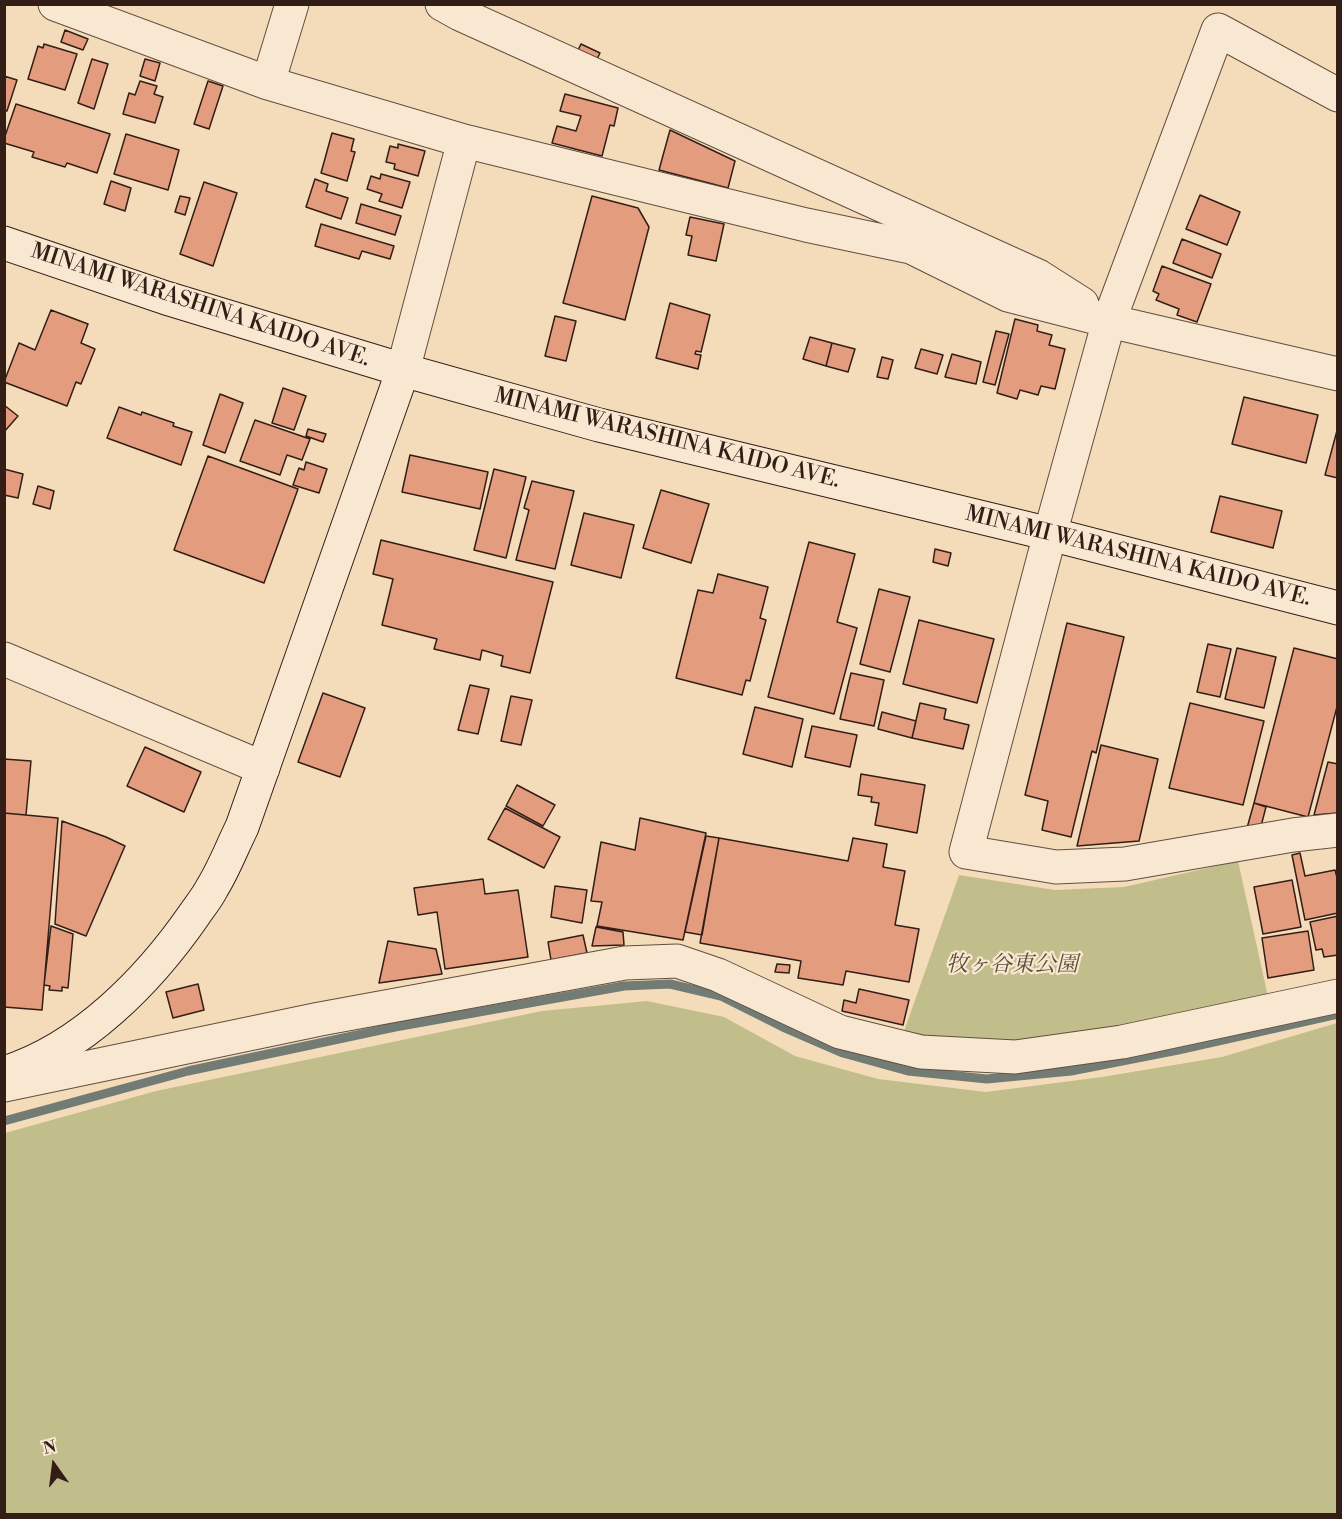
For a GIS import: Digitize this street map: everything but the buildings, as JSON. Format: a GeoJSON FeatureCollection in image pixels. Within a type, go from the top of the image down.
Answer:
{"type":"FeatureCollection","features":[{"type":"Feature","properties":{"kind":"street"},"geometry":{"type":"LineString","coordinates":[[55,4],[268,83],[464,141],[795,222],[911,247],[1008,295],[1338,374]]}},
{"type":"Feature","properties":{"kind":"street"},"geometry":{"type":"LineString","coordinates":[[268,83],[292,4]]}},
{"type":"Feature","properties":{"kind":"street"},"geometry":{"type":"LineString","coordinates":[[442,4],[1038,276],[1109,321]]}},
{"type":"Feature","properties":{"kind":"street"},"geometry":{"type":"LineString","coordinates":[[1338,95],[1218,30],[1109,321],[966,852],[1056,867],[1125,864],[1293,835],[1338,830]]}},
{"type":"Feature","properties":{"kind":"street"},"geometry":{"type":"LineString","coordinates":[[4,1073],[20,1068],[58,1048],[86,1030],[118,1004],[150,972],[179,937],[213,888],[242,827],[403,370],[464,141]]}},
{"type":"Feature","properties":{"kind":"street","name":"MINAMI WARASHINA KAIDO AVE."},"geometry":{"type":"LineString","coordinates":[[4,243],[166,298],[403,370],[598,425],[1050,534],[1338,608]]}},
{"type":"Feature","properties":{"kind":"street"},"geometry":{"type":"LineString","coordinates":[[4,659],[263,768]]}},
{"type":"Feature","properties":{"kind":"street"},"geometry":{"type":"LineString","coordinates":[[4,1085],[320,1018],[625,963],[677,961],[718,975],[840,1032],[921,1052],[1015,1057],[1122,1042],[1338,996]]}},
{"type":"Feature","properties":{"kind":"green space","name":"牧ヶ谷東公園"},"geometry":{"type":"Polygon","coordinates":[[[1238,861],[1269,1001],[1017,1046],[902,1037],[959,875],[1055,890],[1124,887],[1238,861]]]}},
{"type":"Feature","properties":{"kind":"green space"},"geometry":{"type":"Polygon","coordinates":[[[647,1001],[724,1017],[795,1056],[878,1079],[986,1092],[1102,1077],[1222,1057],[1337,1023],[1337,1514],[5,1514],[5,1133],[156,1091],[542,1011],[647,1001]]]}},
{"type":"Feature","properties":{"kind":"waterway"},"geometry":{"type":"LineString","coordinates":[[4,1121],[188,1071],[395,1027],[624,986],[670,984],[721,996],[783,1027],[843,1053],[908,1071],[987,1079],[1071,1071],[1178,1050],[1338,1014]]}}]}
